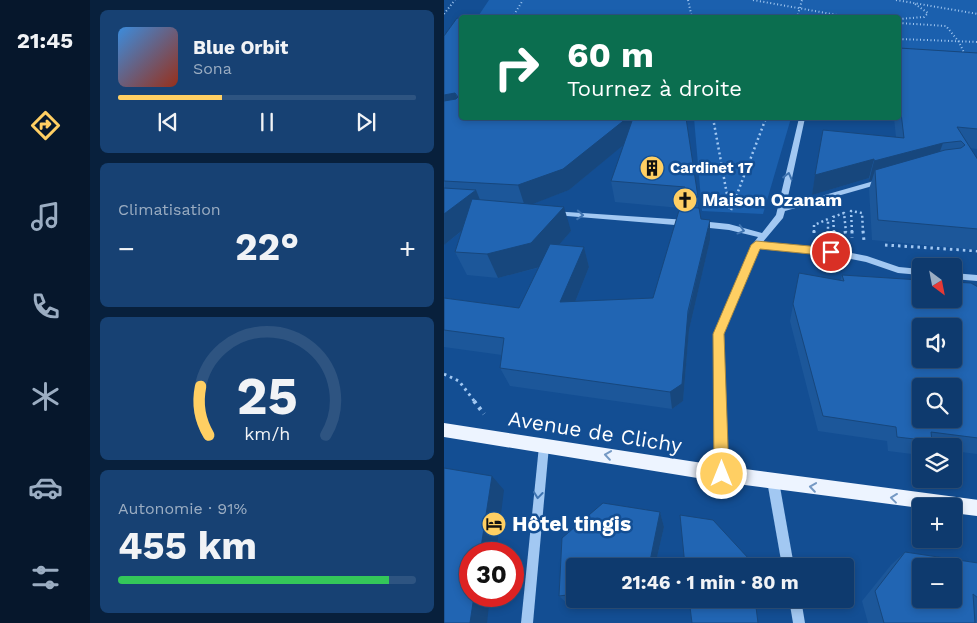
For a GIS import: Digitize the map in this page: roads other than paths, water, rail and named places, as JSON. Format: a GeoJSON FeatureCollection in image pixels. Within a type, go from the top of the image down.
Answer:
{"type":"FeatureCollection","features":[{"type":"Feature","properties":{"kind":"main road","name":"Avenue de Clichy"},"geometry":{"type":"LineString","coordinates":[[444,430],[722,474],[977,508]]}},
{"type":"Feature","properties":{"kind":"street"},"geometry":{"type":"LineString","coordinates":[[722,474],[718,334],[756,245],[780,216],[802,120]]}},
{"type":"Feature","properties":{"kind":"street"},"geometry":{"type":"LineString","coordinates":[[781,210],[890,179]]}},
{"type":"Feature","properties":{"kind":"street"},"geometry":{"type":"LineString","coordinates":[[543,212],[722,225],[763,236]]}},
{"type":"Feature","properties":{"kind":"street"},"geometry":{"type":"LineString","coordinates":[[756,245],[831,252],[868,258],[898,270],[912,271]]}},
{"type":"Feature","properties":{"kind":"street"},"geometry":{"type":"LineString","coordinates":[[962,277],[977,278]]}},
{"type":"Feature","properties":{"kind":"street"},"geometry":{"type":"LineString","coordinates":[[527,623],[544,446]]}},
{"type":"Feature","properties":{"kind":"street"},"geometry":{"type":"LineString","coordinates":[[773,481],[787,558]]}},
{"type":"Feature","properties":{"kind":"street"},"geometry":{"type":"LineString","coordinates":[[796,608],[799,623]]}},
{"type":"Feature","properties":{"kind":"place","name":"Cardinet 17"},"geometry":{"type":"Point","coordinates":[652,168]}},
{"type":"Feature","properties":{"kind":"place","name":"Maison Ozanam"},"geometry":{"type":"Point","coordinates":[685,200]}},
{"type":"Feature","properties":{"kind":"place","name":"Hôtel tingis"},"geometry":{"type":"Point","coordinates":[494,524]}}]}
